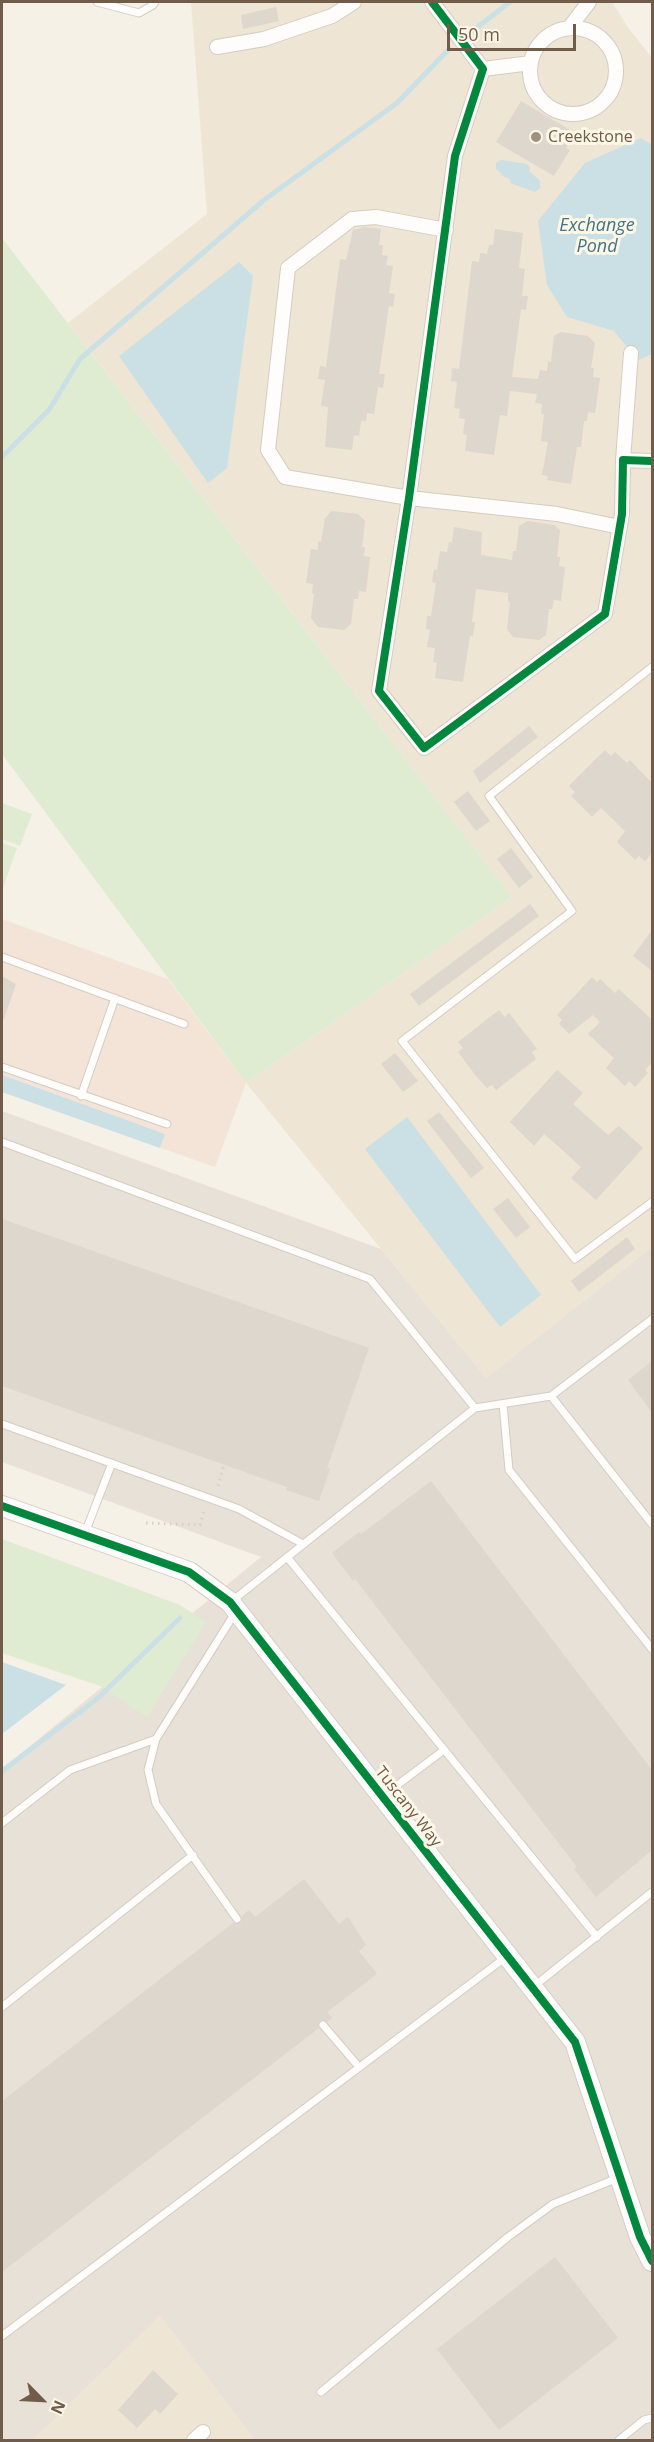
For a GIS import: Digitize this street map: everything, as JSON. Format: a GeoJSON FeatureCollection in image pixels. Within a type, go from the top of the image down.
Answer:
{"type":"FeatureCollection","features":[{"type":"Feature","properties":{"kind":"street"},"geometry":{"type":"LineString","coordinates":[[217,47],[264,39],[310,24],[332,16],[354,2]]}},
{"type":"Feature","properties":{"kind":"street"},"geometry":{"type":"LineString","coordinates":[[432,2],[483,69]]}},
{"type":"Feature","properties":{"kind":"street"},"geometry":{"type":"LineString","coordinates":[[569,28],[589,2]]}},
{"type":"Feature","properties":{"kind":"street"},"geometry":{"type":"LineString","coordinates":[[569,28],[585,30],[598,36],[609,47],[615,60],[616,76],[612,90],[604,103],[591,111],[576,115],[563,113],[547,104],[532,86],[531,63],[536,50],[544,39],[569,28]]}},
{"type":"Feature","properties":{"kind":"street"},"geometry":{"type":"LineString","coordinates":[[483,69],[531,63]]}},
{"type":"Feature","properties":{"kind":"street"},"geometry":{"type":"LineString","coordinates":[[483,69],[455,156],[409,498],[380,691],[424,748],[605,614],[620,527],[631,354]]}},
{"type":"Feature","properties":{"kind":"street"},"geometry":{"type":"LineString","coordinates":[[446,230],[376,217],[352,219],[288,268],[268,450],[285,477],[409,498],[557,514],[620,527]]}},
{"type":"Feature","properties":{"kind":"street"},"geometry":{"type":"LineString","coordinates":[[623,460],[652,461]]}},
{"type":"Feature","properties":{"kind":"street","name":"Tuscany Way"},"geometry":{"type":"LineString","coordinates":[[2,1506],[189,1572],[233,1606],[508,1955],[574,2043],[640,2236],[652,2261]]}},
{"type":"Feature","properties":{"kind":"lane"},"geometry":{"type":"LineString","coordinates":[[97,2],[139,13],[155,2]]}},
{"type":"Feature","properties":{"kind":"lane"},"geometry":{"type":"LineString","coordinates":[[652,667],[489,796],[572,911],[402,1041],[575,1259],[652,1202]]}},
{"type":"Feature","properties":{"kind":"lane"},"geometry":{"type":"LineString","coordinates":[[2,957],[184,1024]]}},
{"type":"Feature","properties":{"kind":"lane"},"geometry":{"type":"LineString","coordinates":[[81,1096],[115,998]]}},
{"type":"Feature","properties":{"kind":"lane"},"geometry":{"type":"LineString","coordinates":[[2,1067],[167,1124]]}},
{"type":"Feature","properties":{"kind":"lane"},"geometry":{"type":"LineString","coordinates":[[2,1142],[370,1279],[476,1408]]}},
{"type":"Feature","properties":{"kind":"lane"},"geometry":{"type":"LineString","coordinates":[[237,1919],[156,1804],[148,1770],[156,1739],[233,1606],[287,1557],[476,1408],[550,1396],[652,1319]]}},
{"type":"Feature","properties":{"kind":"lane"},"geometry":{"type":"LineString","coordinates":[[550,1396],[652,1524]]}},
{"type":"Feature","properties":{"kind":"lane"},"geometry":{"type":"LineString","coordinates":[[503,1404],[509,1470],[652,1649]]}},
{"type":"Feature","properties":{"kind":"lane"},"geometry":{"type":"LineString","coordinates":[[2,1424],[239,1509],[303,1544]]}},
{"type":"Feature","properties":{"kind":"lane"},"geometry":{"type":"LineString","coordinates":[[84,1535],[112,1463]]}},
{"type":"Feature","properties":{"kind":"lane"},"geometry":{"type":"LineString","coordinates":[[287,1557],[597,1936]]}},
{"type":"Feature","properties":{"kind":"lane"},"geometry":{"type":"LineString","coordinates":[[2,1823],[70,1770],[156,1739]]}},
{"type":"Feature","properties":{"kind":"lane"},"geometry":{"type":"LineString","coordinates":[[383,1796],[444,1750]]}},
{"type":"Feature","properties":{"kind":"lane"},"geometry":{"type":"LineString","coordinates":[[2,2007],[193,1855]]}},
{"type":"Feature","properties":{"kind":"lane"},"geometry":{"type":"LineString","coordinates":[[533,1988],[652,1892]]}},
{"type":"Feature","properties":{"kind":"lane"},"geometry":{"type":"LineString","coordinates":[[2,2336],[508,1955]]}},
{"type":"Feature","properties":{"kind":"lane"},"geometry":{"type":"LineString","coordinates":[[323,2025],[359,2067]]}},
{"type":"Feature","properties":{"kind":"lane"},"geometry":{"type":"LineString","coordinates":[[321,2392],[508,2237],[553,2204],[621,2177]]}},
{"type":"Feature","properties":{"kind":"lane"},"geometry":{"type":"LineString","coordinates":[[619,2440],[644,2420],[652,2418]]}},
{"type":"Feature","properties":{"kind":"path"},"geometry":{"type":"LineString","coordinates":[[218,1486],[224,1465]]}},
{"type":"Feature","properties":{"kind":"path"},"geometry":{"type":"LineString","coordinates":[[146,1522],[200,1525],[204,1510]]}},
{"type":"Feature","properties":{"kind":"shaded area","name":"Creekstone"},"geometry":{"type":"Polygon","coordinates":[[[191,2],[612,2],[652,58],[652,1247],[486,1378],[246,1083],[512,897],[68,323],[207,214],[191,2]]]}},
{"type":"Feature","properties":{"kind":"shaded area"},"geometry":{"type":"Polygon","coordinates":[[[2,919],[168,979],[246,1083],[215,1167],[2,1092],[2,919]]]}},
{"type":"Feature","properties":{"kind":"shaded area"},"geometry":{"type":"Polygon","coordinates":[[[2,1111],[381,1249],[486,1378],[652,1247],[652,2440],[255,2440],[160,2316],[33,2440],[2,2440],[2,1769],[261,1557],[2,1462],[2,1111]]]}},
{"type":"Feature","properties":{"kind":"shaded area"},"geometry":{"type":"Polygon","coordinates":[[[160,2316],[255,2440],[33,2440],[160,2316]]]}},
{"type":"Feature","properties":{"kind":"green space"},"geometry":{"type":"Polygon","coordinates":[[[2,238],[512,897],[246,1083],[2,754],[2,238]]]}},
{"type":"Feature","properties":{"kind":"green space"},"geometry":{"type":"Polygon","coordinates":[[[2,803],[32,814],[20,846],[2,839],[2,803]]]}},
{"type":"Feature","properties":{"kind":"green space"},"geometry":{"type":"Polygon","coordinates":[[[2,843],[17,848],[2,891],[2,843]]]}},
{"type":"Feature","properties":{"kind":"green space"},"geometry":{"type":"Polygon","coordinates":[[[2,1539],[180,1605],[206,1622],[147,1717],[100,1686],[2,1653],[2,1539]]]}},
{"type":"Feature","properties":{"kind":"water","name":"Exchange Pond"},"geometry":{"type":"Polygon","coordinates":[[[641,138],[652,145],[652,354],[638,360],[614,331],[567,317],[547,285],[538,221],[585,163],[641,138]]]}},
{"type":"Feature","properties":{"kind":"water"},"geometry":{"type":"Polygon","coordinates":[[[501,160],[527,164],[529,171],[540,181],[540,188],[535,192],[510,183],[511,180],[501,175],[496,169],[496,163],[501,160]]]}},
{"type":"Feature","properties":{"kind":"water"},"geometry":{"type":"Polygon","coordinates":[[[239,262],[253,276],[227,468],[208,483],[119,356],[239,262]]]}},
{"type":"Feature","properties":{"kind":"water"},"geometry":{"type":"Polygon","coordinates":[[[2,1075],[165,1134],[160,1148],[2,1092],[2,1075]]]}},
{"type":"Feature","properties":{"kind":"water"},"geometry":{"type":"Polygon","coordinates":[[[407,1117],[541,1295],[500,1327],[365,1149],[407,1117]]]}},
{"type":"Feature","properties":{"kind":"water"},"geometry":{"type":"Polygon","coordinates":[[[2,1662],[66,1685],[2,1734],[2,1662]]]}},
{"type":"Feature","properties":{"kind":"building"},"geometry":{"type":"Polygon","coordinates":[[[276,7],[279,21],[243,29],[241,15],[276,7]]]}},
{"type":"Feature","properties":{"kind":"building","name":"Creekstone"},"geometry":{"type":"Polygon","coordinates":[[[521,101],[575,133],[566,148],[570,150],[554,176],[496,142],[521,101]]]}},
{"type":"Feature","properties":{"kind":"building"},"geometry":{"type":"Polygon","coordinates":[[[365,227],[381,229],[379,245],[383,245],[382,255],[388,256],[386,265],[393,266],[389,293],[395,294],[393,307],[389,306],[379,374],[385,374],[383,388],[378,387],[374,414],[367,413],[366,421],[361,421],[359,436],[354,435],[352,450],[325,447],[328,407],[321,406],[325,380],[318,379],[320,366],[326,367],[340,259],[346,260],[353,230],[365,227]]]}},
{"type":"Feature","properties":{"kind":"building"},"geometry":{"type":"Polygon","coordinates":[[[495,229],[523,233],[519,268],[525,269],[522,296],[528,296],[526,310],[521,309],[512,377],[538,379],[540,370],[547,371],[548,361],[551,362],[554,336],[561,332],[588,336],[595,343],[591,368],[594,368],[593,377],[600,378],[595,413],[588,412],[587,421],[584,421],[581,447],[577,447],[571,484],[547,480],[548,476],[542,475],[548,442],[541,441],[544,414],[541,414],[542,404],[535,403],[537,394],[510,391],[507,416],[500,415],[494,455],[465,451],[467,435],[463,434],[465,419],[459,418],[460,409],[454,408],[457,382],[451,381],[452,368],[459,369],[472,261],[479,262],[480,253],[487,254],[489,245],[493,245],[495,229]]]}},
{"type":"Feature","properties":{"kind":"building"},"geometry":{"type":"Polygon","coordinates":[[[332,511],[358,514],[365,521],[362,547],[365,547],[364,556],[370,557],[366,592],[359,591],[358,599],[354,599],[351,624],[344,630],[318,627],[311,618],[313,584],[306,583],[311,549],[318,550],[318,541],[321,542],[325,518],[332,511]]]}},
{"type":"Feature","properties":{"kind":"building"},"geometry":{"type":"Polygon","coordinates":[[[528,521],[554,525],[560,530],[557,557],[560,557],[559,566],[565,567],[561,601],[554,600],[552,609],[549,609],[546,635],[539,640],[513,637],[507,629],[510,602],[508,602],[508,593],[476,589],[472,622],[475,623],[473,636],[470,636],[463,682],[435,678],[437,663],[433,662],[435,648],[427,647],[430,630],[426,629],[427,616],[431,616],[436,583],[432,582],[434,569],[437,570],[440,551],[447,552],[449,542],[452,543],[454,527],[482,532],[481,555],[512,560],[513,551],[516,551],[519,526],[528,521]]]}},
{"type":"Feature","properties":{"kind":"building"},"geometry":{"type":"Polygon","coordinates":[[[529,726],[538,737],[480,783],[473,771],[529,726]]]}},
{"type":"Feature","properties":{"kind":"building"},"geometry":{"type":"Polygon","coordinates":[[[605,750],[611,756],[615,752],[627,763],[630,760],[652,783],[652,853],[645,861],[639,856],[635,860],[617,842],[625,831],[601,808],[592,817],[571,796],[575,792],[569,786],[605,750]]]}},
{"type":"Feature","properties":{"kind":"building"},"geometry":{"type":"Polygon","coordinates":[[[468,791],[490,821],[476,831],[454,802],[468,791]]]}},
{"type":"Feature","properties":{"kind":"building"},"geometry":{"type":"Polygon","coordinates":[[[511,848],[533,877],[519,888],[497,859],[511,848]]]}},
{"type":"Feature","properties":{"kind":"building"},"geometry":{"type":"Polygon","coordinates":[[[530,904],[539,916],[419,1006],[410,994],[530,904]]]}},
{"type":"Feature","properties":{"kind":"building"},"geometry":{"type":"Polygon","coordinates":[[[652,930],[652,971],[633,956],[652,930]]]}},
{"type":"Feature","properties":{"kind":"building"},"geometry":{"type":"Polygon","coordinates":[[[2,976],[16,984],[4,1019],[2,1019],[2,976]]]}},
{"type":"Feature","properties":{"kind":"building"},"geometry":{"type":"Polygon","coordinates":[[[592,977],[597,982],[600,979],[615,993],[619,989],[652,1020],[652,1062],[645,1070],[648,1073],[635,1087],[629,1081],[625,1086],[606,1068],[614,1058],[588,1034],[600,1022],[593,1015],[569,1034],[559,1024],[562,1020],[557,1015],[592,977]]]}},
{"type":"Feature","properties":{"kind":"building"},"geometry":{"type":"Polygon","coordinates":[[[499,1010],[505,1017],[509,1013],[537,1049],[532,1052],[536,1059],[496,1090],[492,1085],[487,1088],[476,1076],[458,1052],[463,1048],[458,1042],[499,1010]]]}},
{"type":"Feature","properties":{"kind":"building"},"geometry":{"type":"Polygon","coordinates":[[[395,1053],[418,1081],[403,1092],[381,1064],[395,1053]]]}},
{"type":"Feature","properties":{"kind":"building"},"geometry":{"type":"Polygon","coordinates":[[[557,1070],[583,1093],[573,1104],[608,1135],[619,1126],[643,1148],[596,1200],[571,1178],[581,1167],[558,1146],[544,1134],[534,1146],[510,1122],[557,1070]]]}},
{"type":"Feature","properties":{"kind":"building"},"geometry":{"type":"Polygon","coordinates":[[[439,1112],[484,1168],[471,1178],[427,1121],[439,1112]]]}},
{"type":"Feature","properties":{"kind":"building"},"geometry":{"type":"Polygon","coordinates":[[[508,1198],[530,1227],[516,1238],[493,1209],[508,1198]]]}},
{"type":"Feature","properties":{"kind":"building"},"geometry":{"type":"Polygon","coordinates":[[[2,1219],[369,1348],[327,1468],[330,1469],[319,1501],[286,1490],[287,1487],[2,1386],[2,1219]]]}},
{"type":"Feature","properties":{"kind":"building"},"geometry":{"type":"Polygon","coordinates":[[[627,1237],[635,1249],[579,1292],[571,1281],[627,1237]]]}},
{"type":"Feature","properties":{"kind":"building"},"geometry":{"type":"Polygon","coordinates":[[[652,1361],[652,1413],[628,1380],[652,1361]]]}},
{"type":"Feature","properties":{"kind":"building"},"geometry":{"type":"Polygon","coordinates":[[[431,1481],[652,1770],[652,1850],[596,1897],[574,1869],[577,1867],[355,1579],[353,1581],[332,1553],[431,1481]]]}},
{"type":"Feature","properties":{"kind":"building"},"geometry":{"type":"Polygon","coordinates":[[[304,1879],[339,1924],[348,1917],[366,1945],[359,1951],[377,1974],[327,2012],[332,2018],[327,2022],[320,2020],[319,2028],[2,2272],[2,2101],[233,1923],[241,1923],[242,1916],[249,1910],[255,1917],[304,1879]]]}},
{"type":"Feature","properties":{"kind":"building"},"geometry":{"type":"Polygon","coordinates":[[[555,2257],[618,2338],[499,2430],[437,2349],[555,2257]]]}},
{"type":"Feature","properties":{"kind":"building"},"geometry":{"type":"Polygon","coordinates":[[[153,2370],[178,2394],[160,2414],[155,2409],[137,2428],[118,2410],[153,2370]]]}},
{"type":"Feature","properties":{"kind":"waterway"},"geometry":{"type":"LineString","coordinates":[[471,32],[510,2]]}},
{"type":"Feature","properties":{"kind":"waterway"},"geometry":{"type":"LineString","coordinates":[[2,457],[49,410],[80,359],[264,200],[397,103],[449,49]]}},
{"type":"Feature","properties":{"kind":"waterway"},"geometry":{"type":"LineString","coordinates":[[2,1771],[97,1699],[180,1618]]}},
{"type":"Feature","properties":{"kind":"cycle path"},"geometry":{"type":"LineString","coordinates":[[432,2],[483,69],[455,156],[409,498],[379,691],[424,748],[605,614],[622,514],[623,460],[652,461]]}},
{"type":"Feature","properties":{"kind":"cycle path"},"geometry":{"type":"LineString","coordinates":[[2,1506],[189,1572],[230,1602],[575,2042],[640,2237],[652,2261]]}},
{"type":"Feature","properties":{"kind":"place","name":"Creekstone"},"geometry":{"type":"Point","coordinates":[536,137]}}]}
